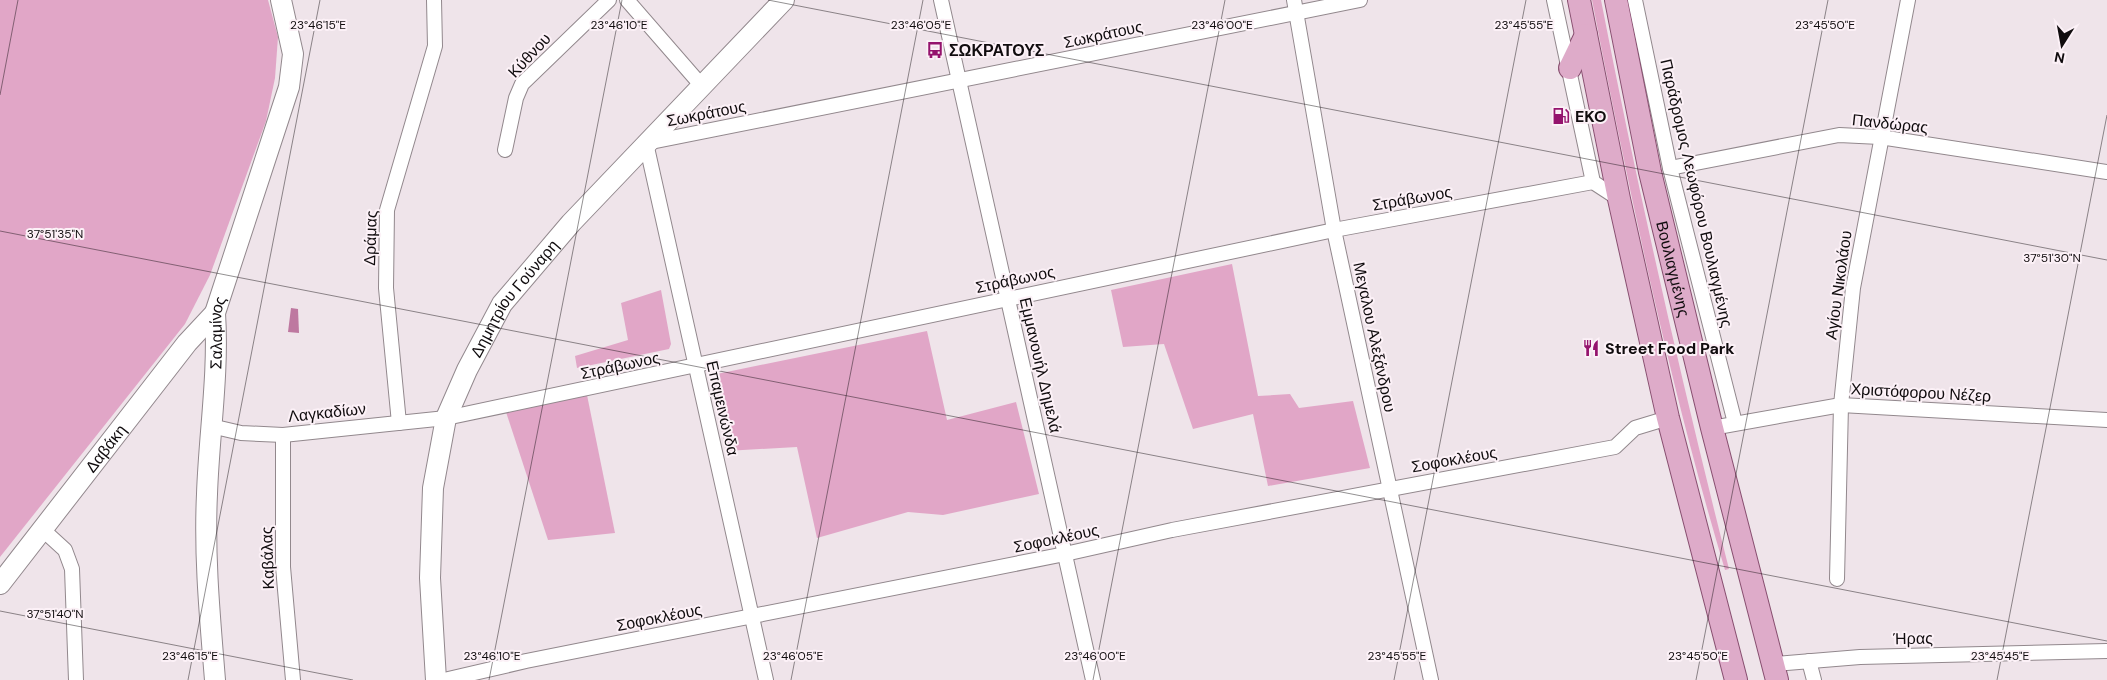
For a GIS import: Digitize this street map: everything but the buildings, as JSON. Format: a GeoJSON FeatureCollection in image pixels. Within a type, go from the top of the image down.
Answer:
{"type":"FeatureCollection","features":[{"type":"Feature","properties":{"kind":"main road"},"geometry":{"type":"LineString","coordinates":[[1579,0],[1619,199],[1668,418],[1734,680]]}},
{"type":"Feature","properties":{"kind":"main road","name":"Βουλιαγμένης"},"geometry":{"type":"LineString","coordinates":[[1616,0],[1650,172],[1712,428],[1775,672]]}},
{"type":"Feature","properties":{"kind":"main road"},"geometry":{"type":"LineString","coordinates":[[1570,68],[1586,35]]}},
{"type":"Feature","properties":{"kind":"street","name":"Σαλαμίνος"},"geometry":{"type":"LineString","coordinates":[[215,680],[208,589],[207,496],[217,347],[215,313],[289,88],[293,54],[281,0]]}},
{"type":"Feature","properties":{"kind":"street","name":"Δράμας"},"geometry":{"type":"LineString","coordinates":[[399,423],[386,288],[387,210],[435,46],[434,0]]}},
{"type":"Feature","properties":{"kind":"street","name":"Κύθνου"},"geometry":{"type":"LineString","coordinates":[[505,150],[516,98],[522,84],[608,0]]}},
{"type":"Feature","properties":{"kind":"street"},"geometry":{"type":"LineString","coordinates":[[627,0],[701,85]]}},
{"type":"Feature","properties":{"kind":"street","name":"Δημητρίου Γούναρη"},"geometry":{"type":"LineString","coordinates":[[436,680],[430,578],[433,488],[446,418],[467,370],[502,304],[571,224],[646,143],[784,0]]}},
{"type":"Feature","properties":{"kind":"street","name":"Εμμανουήλ Δημελά"},"geometry":{"type":"LineString","coordinates":[[941,0],[1093,680]]}},
{"type":"Feature","properties":{"kind":"street","name":"Σωκράτους"},"geometry":{"type":"LineString","coordinates":[[646,143],[959,81],[1296,6],[1360,0]]}},
{"type":"Feature","properties":{"kind":"street"},"geometry":{"type":"LineString","coordinates":[[1554,0],[1593,182],[1619,199]]}},
{"type":"Feature","properties":{"kind":"street","name":"Παράδρομος Λεωφόρου Βουλιαγμένης"},"geometry":{"type":"LineString","coordinates":[[1635,0],[1670,168],[1734,423]]}},
{"type":"Feature","properties":{"kind":"street","name":"Αγίου Νικολάου"},"geometry":{"type":"LineString","coordinates":[[1838,579],[1841,405],[1853,288],[1880,137],[1908,0]]}},
{"type":"Feature","properties":{"kind":"street","name":"Μεγαλου Αλεξάνδρου"},"geometry":{"type":"LineString","coordinates":[[1296,6],[1334,230],[1431,680]]}},
{"type":"Feature","properties":{"kind":"street","name":"Πανδώρας"},"geometry":{"type":"LineString","coordinates":[[1670,168],[1839,135],[1880,137],[2107,172]]}},
{"type":"Feature","properties":{"kind":"street","name":"Επαμεινώνδα"},"geometry":{"type":"LineString","coordinates":[[646,143],[766,680]]}},
{"type":"Feature","properties":{"kind":"street","name":"Στράβωνος"},"geometry":{"type":"LineString","coordinates":[[446,418],[696,367],[1008,298],[1334,230],[1593,182]]}},
{"type":"Feature","properties":{"kind":"street","name":"Δαβάκη"},"geometry":{"type":"LineString","coordinates":[[0,584],[186,343],[215,313]]}},
{"type":"Feature","properties":{"kind":"street","name":"Χριστόφορου Νέζερ"},"geometry":{"type":"LineString","coordinates":[[1712,428],[1841,405],[2107,420]]}},
{"type":"Feature","properties":{"kind":"street","name":"Λαγκαδίων"},"geometry":{"type":"LineString","coordinates":[[211,426],[241,433],[284,434],[446,418]]}},
{"type":"Feature","properties":{"kind":"street","name":"Σοφοκλέους"},"geometry":{"type":"LineString","coordinates":[[444,680],[526,661],[1065,554],[1172,530],[1390,488],[1615,448],[1635,428],[1668,418]]}},
{"type":"Feature","properties":{"kind":"street","name":"Καβάλας"},"geometry":{"type":"LineString","coordinates":[[284,434],[283,567],[293,680]]}},
{"type":"Feature","properties":{"kind":"street"},"geometry":{"type":"LineString","coordinates":[[42,529],[65,550],[72,569],[76,680]]}},
{"type":"Feature","properties":{"kind":"street","name":"Ήρας"},"geometry":{"type":"LineString","coordinates":[[1775,672],[1810,661],[1860,657],[2107,651]]}},
{"type":"Feature","properties":{"kind":"street"},"geometry":{"type":"LineString","coordinates":[[1810,661],[1814,680]]}},
{"type":"Feature","properties":{"kind":"shaded area"},"geometry":{"type":"Polygon","coordinates":[[[0,0],[268,0],[278,37],[275,78],[266,121],[210,275],[185,324],[0,557],[0,0]]]}},
{"type":"Feature","properties":{"kind":"shaded area"},"geometry":{"type":"Polygon","coordinates":[[[1592,0],[1601,0],[1661,285],[1729,569],[1725,570],[1686,429],[1651,286],[1592,0]]]}},
{"type":"Feature","properties":{"kind":"shaded area"},"geometry":{"type":"Polygon","coordinates":[[[1232,264],[1258,396],[1290,394],[1299,408],[1353,401],[1370,468],[1268,486],[1253,414],[1193,429],[1164,344],[1123,347],[1111,290],[1232,264]]]}},
{"type":"Feature","properties":{"kind":"shaded area"},"geometry":{"type":"Polygon","coordinates":[[[661,290],[671,344],[669,349],[577,368],[575,356],[628,340],[621,303],[661,290]]]}},
{"type":"Feature","properties":{"kind":"shaded area"},"geometry":{"type":"Polygon","coordinates":[[[291,308],[298,309],[299,333],[288,332],[291,308]]]}},
{"type":"Feature","properties":{"kind":"shaded area"},"geometry":{"type":"Polygon","coordinates":[[[927,331],[947,420],[1016,402],[1039,494],[943,515],[908,512],[817,538],[797,447],[726,451],[712,375],[927,331]]]}},
{"type":"Feature","properties":{"kind":"shaded area"},"geometry":{"type":"Polygon","coordinates":[[[587,395],[615,533],[548,540],[506,412],[587,395]]]}},
{"type":"Feature","properties":{"kind":"place","name":"ΣΩΚΡΑΤΟΥΣ"},"geometry":{"type":"Point","coordinates":[935,50]}},
{"type":"Feature","properties":{"kind":"place","name":"EKO"},"geometry":{"type":"Point","coordinates":[1561,116]}},
{"type":"Feature","properties":{"kind":"place","name":"Street Food Park"},"geometry":{"type":"Point","coordinates":[1591,348]}}]}
